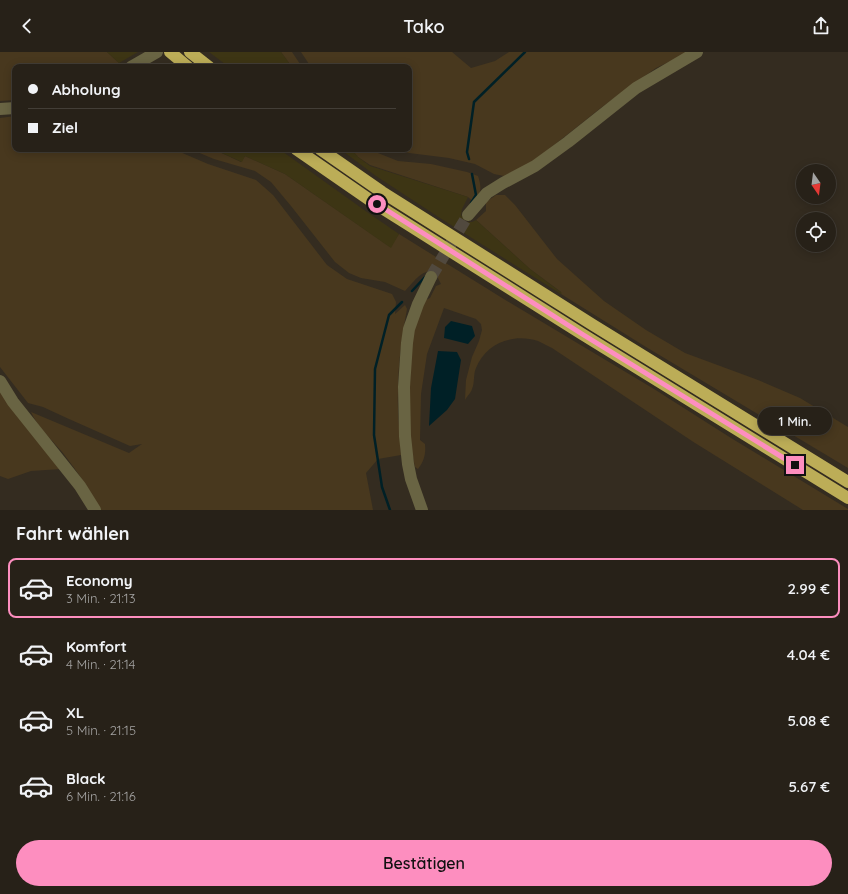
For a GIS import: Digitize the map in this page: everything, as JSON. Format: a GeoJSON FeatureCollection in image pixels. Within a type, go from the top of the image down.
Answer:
{"type":"FeatureCollection","features":[{"type":"Feature","properties":{"kind":"highway"},"geometry":{"type":"LineString","coordinates":[[170,52],[184,64]]}},
{"type":"Feature","properties":{"kind":"highway"},"geometry":{"type":"LineString","coordinates":[[190,52],[205,64]]}},
{"type":"Feature","properties":{"kind":"highway"},"geometry":{"type":"LineString","coordinates":[[300,152],[412,227],[589,339],[848,498]]}},
{"type":"Feature","properties":{"kind":"highway"},"geometry":{"type":"LineString","coordinates":[[324,152],[382,192],[587,321],[848,482]]}},
{"type":"Feature","properties":{"kind":"street"},"geometry":{"type":"LineString","coordinates":[[136,64],[158,52]]}},
{"type":"Feature","properties":{"kind":"street"},"geometry":{"type":"LineString","coordinates":[[468,215],[487,193],[535,166],[636,88],[697,52]]}},
{"type":"Feature","properties":{"kind":"street"},"geometry":{"type":"LineString","coordinates":[[0,109],[12,108]]}},
{"type":"Feature","properties":{"kind":"street"},"geometry":{"type":"LineString","coordinates":[[422,510],[411,479],[408,464],[405,436],[404,387],[409,329],[413,316],[431,277]]}},
{"type":"Feature","properties":{"kind":"street"},"geometry":{"type":"LineString","coordinates":[[0,381],[13,402],[80,486],[95,510]]}},
{"type":"Feature","properties":{"kind":"shaded area"},"geometry":{"type":"Polygon","coordinates":[[[0,52],[107,52],[119,63],[12,64],[12,100],[0,101],[0,52]]]}},
{"type":"Feature","properties":{"kind":"shaded area"},"geometry":{"type":"Polygon","coordinates":[[[281,52],[292,52],[300,64],[290,64],[281,52]]]}},
{"type":"Feature","properties":{"kind":"shaded area"},"geometry":{"type":"Polygon","coordinates":[[[301,52],[452,52],[471,68],[495,61],[509,52],[690,52],[656,68],[602,107],[539,157],[527,165],[504,176],[494,174],[475,164],[449,158],[406,152],[412,152],[412,64],[309,64],[301,52]]]}},
{"type":"Feature","properties":{"kind":"shaded area"},"geometry":{"type":"Polygon","coordinates":[[[12,116],[12,152],[180,152],[208,164],[256,180],[273,195],[327,265],[347,279],[392,294],[396,302],[395,314],[405,305],[407,309],[403,329],[398,382],[401,455],[378,459],[366,473],[373,510],[101,510],[88,488],[63,453],[41,429],[31,412],[129,453],[142,444],[130,446],[43,407],[28,403],[0,367],[0,118],[12,116]]]}},
{"type":"Feature","properties":{"kind":"shaded area"},"geometry":{"type":"Polygon","coordinates":[[[197,152],[219,152],[241,162],[245,156],[285,174],[390,247],[399,234],[654,389],[848,510],[803,510],[695,443],[552,348],[538,341],[519,338],[510,339],[493,346],[486,352],[475,370],[471,390],[465,400],[466,380],[472,357],[482,330],[481,324],[476,319],[444,308],[427,354],[421,394],[420,440],[425,444],[425,451],[423,460],[418,469],[415,467],[408,434],[412,332],[422,302],[430,298],[436,286],[441,284],[437,276],[432,271],[424,273],[420,275],[405,291],[385,282],[361,278],[349,273],[335,262],[271,182],[255,171],[214,159],[197,152]]]}},
{"type":"Feature","properties":{"kind":"shaded area"},"geometry":{"type":"Polygon","coordinates":[[[354,152],[376,152],[398,161],[431,164],[467,172],[478,176],[480,184],[479,196],[475,203],[468,197],[370,165],[354,152]]]}},
{"type":"Feature","properties":{"kind":"shaded area"},"geometry":{"type":"Polygon","coordinates":[[[496,195],[505,195],[515,205],[557,259],[604,301],[646,330],[685,353],[758,380],[800,398],[848,427],[848,468],[646,347],[561,294],[561,292],[530,269],[476,220],[486,211],[486,202],[496,195]]]}},
{"type":"Feature","properties":{"kind":"shaded area"},"geometry":{"type":"Polygon","coordinates":[[[0,390],[61,469],[31,471],[8,479],[0,476],[0,390]]]}},
{"type":"Feature","properties":{"kind":"sand"},"geometry":{"type":"Polygon","coordinates":[[[107,52],[138,52],[119,63],[107,52]]]}},
{"type":"Feature","properties":{"kind":"sand"},"geometry":{"type":"Polygon","coordinates":[[[209,52],[281,52],[290,64],[225,64],[209,52]]]}},
{"type":"Feature","properties":{"kind":"sand"},"geometry":{"type":"Polygon","coordinates":[[[220,152],[283,152],[399,234],[391,248],[285,174],[245,156],[242,162],[220,152]]]}},
{"type":"Feature","properties":{"kind":"sand"},"geometry":{"type":"Polygon","coordinates":[[[344,152],[354,152],[370,166],[468,197],[462,209],[461,215],[466,222],[476,220],[530,269],[562,293],[561,294],[440,218],[376,176],[344,152]]]}},
{"type":"Feature","properties":{"kind":"water"},"geometry":{"type":"Polygon","coordinates":[[[451,321],[472,326],[475,336],[468,344],[444,338],[445,327],[451,321]]]}},
{"type":"Feature","properties":{"kind":"water"},"geometry":{"type":"Polygon","coordinates":[[[438,351],[457,352],[461,360],[455,399],[447,410],[429,426],[431,388],[438,351]]]}},
{"type":"Feature","properties":{"kind":"waterway"},"geometry":{"type":"LineString","coordinates":[[469,159],[467,152],[474,102],[525,52]]}},
{"type":"Feature","properties":{"kind":"waterway"},"geometry":{"type":"LineString","coordinates":[[471,203],[476,195],[472,174]]}},
{"type":"Feature","properties":{"kind":"waterway"},"geometry":{"type":"LineString","coordinates":[[412,291],[425,277]]}},
{"type":"Feature","properties":{"kind":"waterway"},"geometry":{"type":"LineString","coordinates":[[390,510],[382,487],[374,435],[375,369],[389,315],[402,302]]}},
{"type":"Feature","properties":{"kind":"tunnel"},"geometry":{"type":"LineString","coordinates":[[431,277],[468,215]]}},
{"type":"Feature","properties":{"kind":"route"},"geometry":{"type":"LineString","coordinates":[[377,204],[582,334],[795,465]]}}]}
